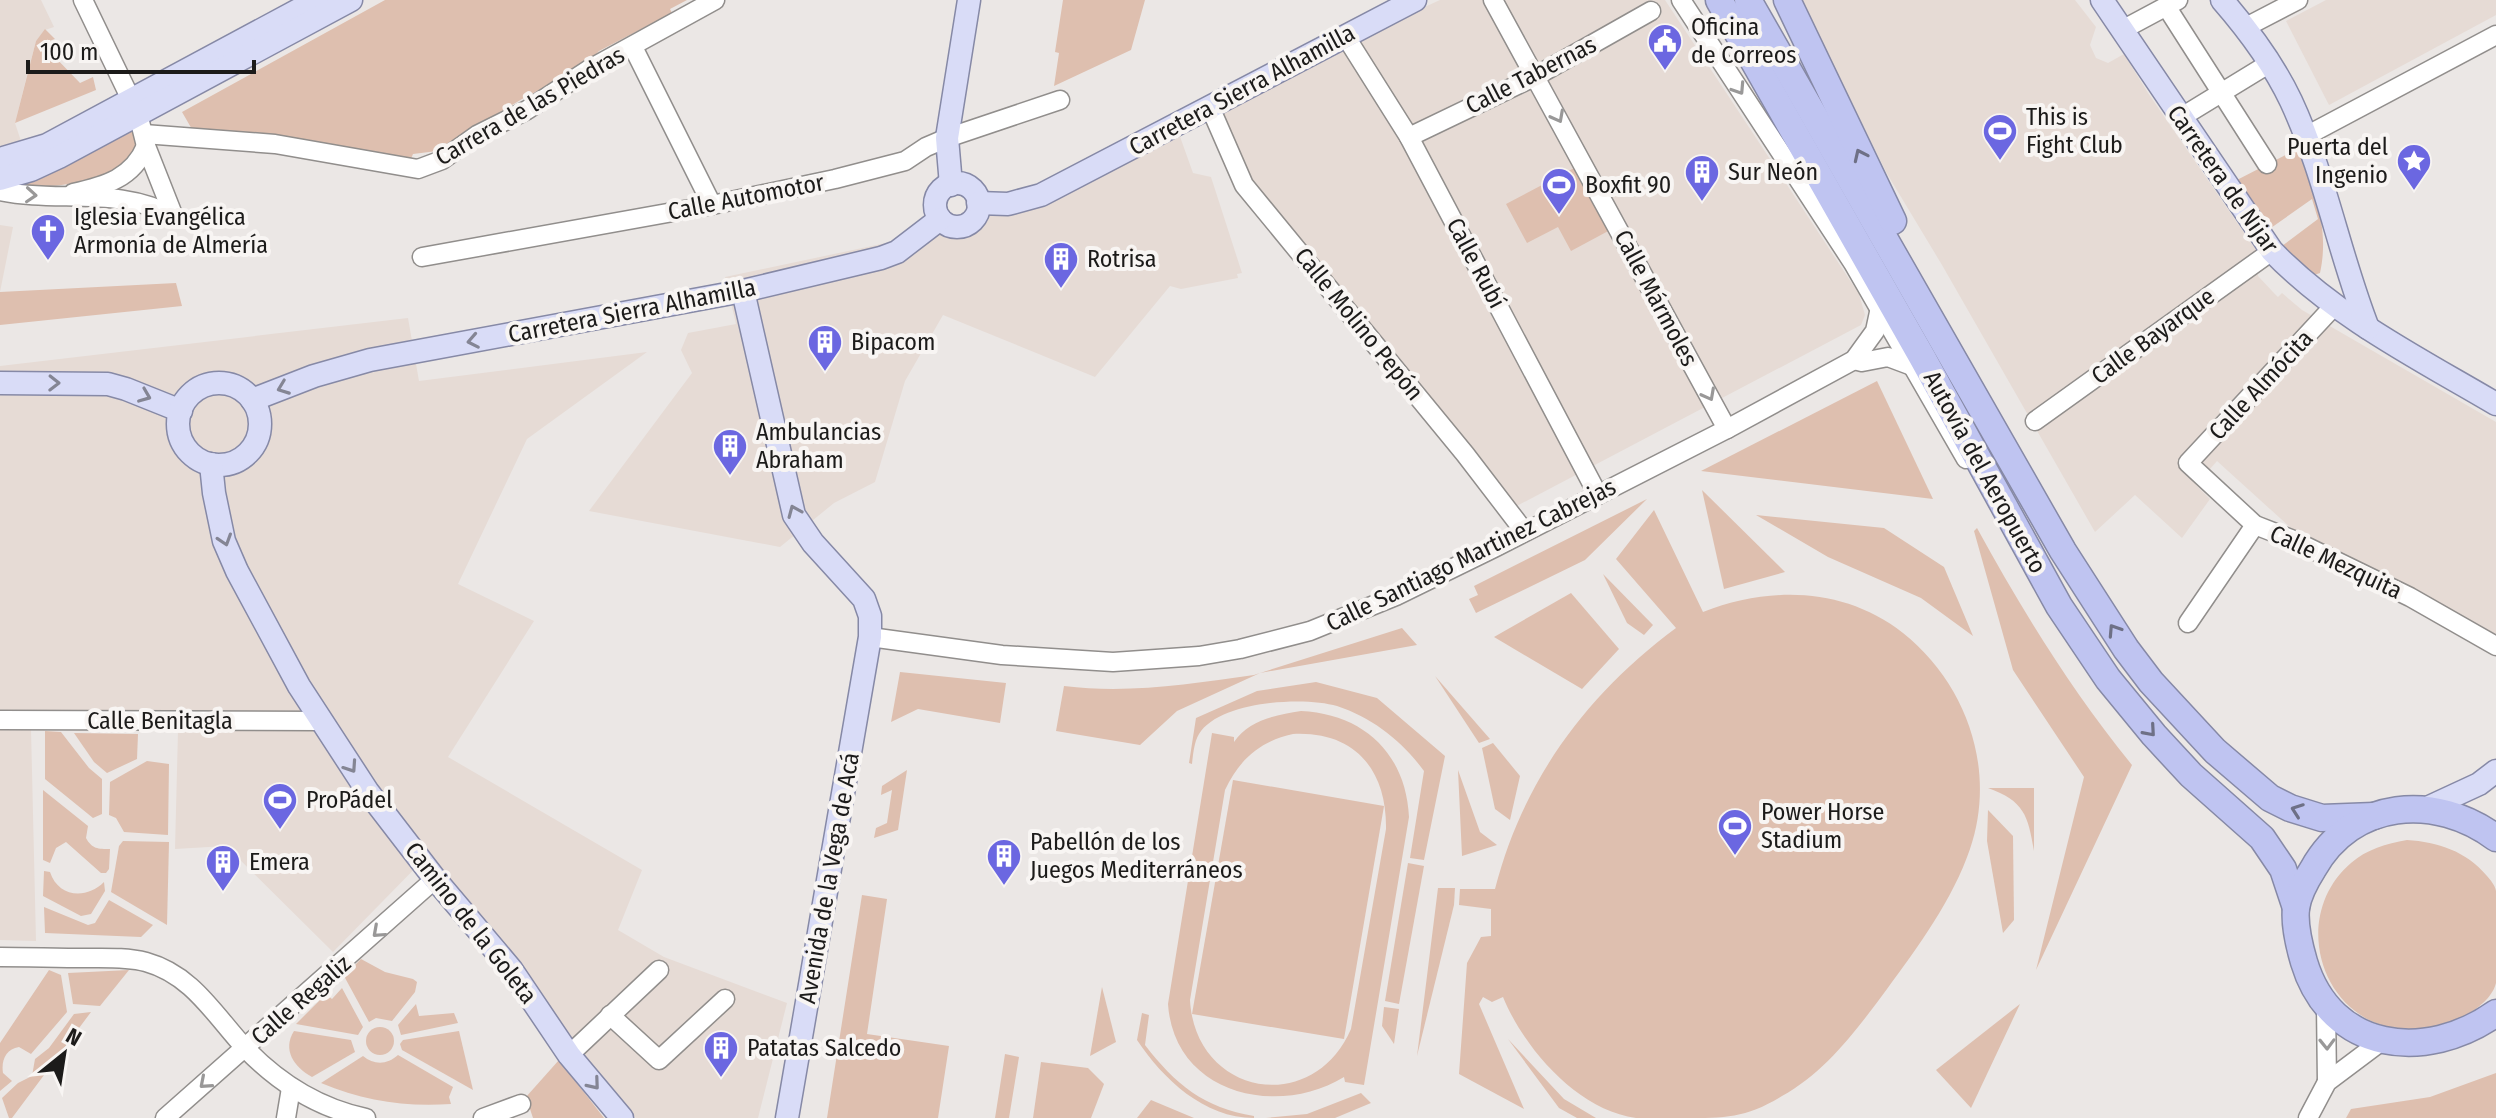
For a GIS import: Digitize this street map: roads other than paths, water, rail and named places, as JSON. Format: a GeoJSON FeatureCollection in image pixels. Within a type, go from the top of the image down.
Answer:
{"type":"FeatureCollection","features":[{"type":"Feature","properties":{"kind":"highway","name":"Autovía del Aeropuerto"},"geometry":{"type":"LineString","coordinates":[[1719,0],[1882,300],[2059,606],[2108,679],[2184,768],[2262,838],[2283,869],[2296,908],[2302,955],[2315,989],[2326,1006]]}},
{"type":"Feature","properties":{"kind":"highway","name":"Autovía del Aeropuerto"},"geometry":{"type":"LineString","coordinates":[[1748,0],[2063,551],[2151,682],[2205,741],[2256,789],[2290,808],[2322,818],[2374,816]]}},
{"type":"Feature","properties":{"kind":"highway"},"geometry":{"type":"LineString","coordinates":[[1787,0],[1869,174],[1963,357],[1979,401]]}},
{"type":"Feature","properties":{"kind":"highway"},"geometry":{"type":"LineString","coordinates":[[2296,908],[2319,857],[2340,835],[2374,816],[2399,809],[2453,814],[2479,825],[2496,838]]}},
{"type":"Feature","properties":{"kind":"highway"},"geometry":{"type":"LineString","coordinates":[[2326,1006],[2355,1028],[2383,1040],[2408,1045],[2438,1041],[2478,1026],[2496,1013]]}},
{"type":"Feature","properties":{"kind":"main road"},"geometry":{"type":"LineString","coordinates":[[0,159],[140,123],[317,0]]}},
{"type":"Feature","properties":{"kind":"main road"},"geometry":{"type":"LineString","coordinates":[[0,179],[31,170],[140,123],[351,0]]}},
{"type":"Feature","properties":{"kind":"main road"},"geometry":{"type":"LineString","coordinates":[[951,185],[947,138],[969,0]]}},
{"type":"Feature","properties":{"kind":"main road","name":"Carretera Sierra Alhamilla"},"geometry":{"type":"LineString","coordinates":[[978,203],[1008,204],[1041,195],[1415,0]]}},
{"type":"Feature","properties":{"kind":"main road","name":"Carretera de Níjar"},"geometry":{"type":"LineString","coordinates":[[2102,0],[2272,251],[2292,273],[2368,328],[2496,404]]}},
{"type":"Feature","properties":{"kind":"main road"},"geometry":{"type":"LineString","coordinates":[[2222,0],[2246,27],[2291,100],[2306,136],[2351,285],[2368,328]]}},
{"type":"Feature","properties":{"kind":"main road"},"geometry":{"type":"LineString","coordinates":[[951,185],[969,187],[978,203],[976,215],[968,224],[950,226],[940,219],[935,202],[940,191],[951,185]]}},
{"type":"Feature","properties":{"kind":"main road","name":"Carretera Sierra Alhamilla"},"geometry":{"type":"LineString","coordinates":[[252,400],[314,376],[370,360],[743,291],[889,255],[909,244],[940,219]]}},
{"type":"Feature","properties":{"kind":"main road"},"geometry":{"type":"LineString","coordinates":[[2328,301],[2339,241]]}},
{"type":"Feature","properties":{"kind":"main road","name":"Avenida de la Vega de Acá"},"geometry":{"type":"LineString","coordinates":[[743,291],[794,515],[813,543],[864,599],[870,616],[870,637],[787,1118]]}},
{"type":"Feature","properties":{"kind":"main road"},"geometry":{"type":"LineString","coordinates":[[0,383],[108,384],[181,411]]}},
{"type":"Feature","properties":{"kind":"main road"},"geometry":{"type":"LineString","coordinates":[[228,384],[252,400],[260,428],[248,454],[230,463],[211,464],[193,455],[182,440],[179,420],[191,394],[209,385],[228,384]]}},
{"type":"Feature","properties":{"kind":"main road","name":"Camino de la Goleta"},"geometry":{"type":"LineString","coordinates":[[211,464],[221,529],[237,571],[286,664],[321,721],[368,792],[435,879],[511,969],[569,1055],[622,1118]]}},
{"type":"Feature","properties":{"kind":"main road"},"geometry":{"type":"LineString","coordinates":[[2425,809],[2479,784],[2496,771]]}},
{"type":"Feature","properties":{"kind":"street"},"geometry":{"type":"LineString","coordinates":[[0,191],[149,204],[174,217],[140,123],[83,0]]}},
{"type":"Feature","properties":{"kind":"street","name":"Carrera de las Piedras"},"geometry":{"type":"LineString","coordinates":[[140,123],[418,169],[442,160],[477,135],[527,110],[588,70],[715,0]]}},
{"type":"Feature","properties":{"kind":"street","name":"Calle Mármoles"},"geometry":{"type":"LineString","coordinates":[[1493,0],[1727,429]]}},
{"type":"Feature","properties":{"kind":"street"},"geometry":{"type":"LineString","coordinates":[[1681,0],[1853,263],[1882,300]]}},
{"type":"Feature","properties":{"kind":"street"},"geometry":{"type":"LineString","coordinates":[[2246,27],[2298,0]]}},
{"type":"Feature","properties":{"kind":"street"},"geometry":{"type":"LineString","coordinates":[[2122,30],[2172,3],[2267,164]]}},
{"type":"Feature","properties":{"kind":"street","name":"Calle Tabernas"},"geometry":{"type":"LineString","coordinates":[[1409,137],[1536,76],[1651,11]]}},
{"type":"Feature","properties":{"kind":"street"},"geometry":{"type":"LineString","coordinates":[[2306,136],[2496,35]]}},
{"type":"Feature","properties":{"kind":"street","name":"Calle Rubí"},"geometry":{"type":"LineString","coordinates":[[1346,37],[1409,137],[1598,495]]}},
{"type":"Feature","properties":{"kind":"street"},"geometry":{"type":"LineString","coordinates":[[633,47],[712,205]]}},
{"type":"Feature","properties":{"kind":"street"},"geometry":{"type":"LineString","coordinates":[[2180,118],[2270,63]]}},
{"type":"Feature","properties":{"kind":"street","name":"Calle Automotor"},"geometry":{"type":"LineString","coordinates":[[422,257],[712,205],[905,161],[947,138],[1060,100]]}},
{"type":"Feature","properties":{"kind":"street","name":"Calle Molino Pepón"},"geometry":{"type":"LineString","coordinates":[[1210,107],[1244,185],[1465,454],[1524,531]]}},
{"type":"Feature","properties":{"kind":"street"},"geometry":{"type":"LineString","coordinates":[[63,195],[87,190],[132,170],[140,160],[140,123]]}},
{"type":"Feature","properties":{"kind":"street","name":"Calle Bayarque"},"geometry":{"type":"LineString","coordinates":[[2035,421],[2272,251]]}},
{"type":"Feature","properties":{"kind":"street","name":"Calle Santiago Martinez Cabrejas"},"geometry":{"type":"LineString","coordinates":[[870,637],[1002,655],[1113,662],[1199,656],[1310,631],[1396,596],[1727,429],[1854,360],[1875,331],[1882,300]]}},
{"type":"Feature","properties":{"kind":"street","name":"Calle Almócita"},"geometry":{"type":"LineString","coordinates":[[2188,463],[2328,301]]}},
{"type":"Feature","properties":{"kind":"street","name":"Calle Santiago Martinez Cabrejas"},"geometry":{"type":"LineString","coordinates":[[1854,360],[1862,362],[1888,357],[1922,371]]}},
{"type":"Feature","properties":{"kind":"street","name":"Calle Mezquita"},"geometry":{"type":"LineString","coordinates":[[2188,463],[2255,525],[2291,539],[2410,597],[2496,646]]}},
{"type":"Feature","properties":{"kind":"street"},"geometry":{"type":"LineString","coordinates":[[2188,623],[2255,525]]}},
{"type":"Feature","properties":{"kind":"street","name":"Calle Benitagla"},"geometry":{"type":"LineString","coordinates":[[0,720],[321,721]]}},
{"type":"Feature","properties":{"kind":"street","name":"Calle Regaliz"},"geometry":{"type":"LineString","coordinates":[[165,1118],[435,879]]}},
{"type":"Feature","properties":{"kind":"street"},"geometry":{"type":"LineString","coordinates":[[0,957],[127,959],[148,963],[176,975],[198,992],[276,1078],[317,1103],[366,1118]]}},
{"type":"Feature","properties":{"kind":"street"},"geometry":{"type":"LineString","coordinates":[[569,1055],[659,970]]}},
{"type":"Feature","properties":{"kind":"street"},"geometry":{"type":"LineString","coordinates":[[610,1015],[659,1060],[725,999]]}},
{"type":"Feature","properties":{"kind":"street"},"geometry":{"type":"LineString","coordinates":[[2326,1006],[2327,1082]]}},
{"type":"Feature","properties":{"kind":"street"},"geometry":{"type":"LineString","coordinates":[[2308,1118],[2327,1082],[2383,1040]]}},
{"type":"Feature","properties":{"kind":"street"},"geometry":{"type":"LineString","coordinates":[[286,1118],[291,1088]]}},
{"type":"Feature","properties":{"kind":"street"},"geometry":{"type":"LineString","coordinates":[[483,1118],[521,1104]]}},
{"type":"Feature","properties":{"kind":"place","name":"Oficina de Correos"},"geometry":{"type":"Point","coordinates":[1665,72]}},
{"type":"Feature","properties":{"kind":"place","name":"This is Fight Club"},"geometry":{"type":"Point","coordinates":[2000,162]}},
{"type":"Feature","properties":{"kind":"place","name":"Puerta del Ingenio"},"geometry":{"type":"Point","coordinates":[2414,192]}},
{"type":"Feature","properties":{"kind":"place","name":"Sur Neón"},"geometry":{"type":"Point","coordinates":[1702,203]}},
{"type":"Feature","properties":{"kind":"place","name":"Boxfit 90"},"geometry":{"type":"Point","coordinates":[1559,216]}},
{"type":"Feature","properties":{"kind":"place","name":"Iglesia Evangélica Armonía de Almería"},"geometry":{"type":"Point","coordinates":[48,262]}},
{"type":"Feature","properties":{"kind":"place","name":"Rotrisa"},"geometry":{"type":"Point","coordinates":[1061,290]}},
{"type":"Feature","properties":{"kind":"place","name":"Bipacom"},"geometry":{"type":"Point","coordinates":[825,373]}},
{"type":"Feature","properties":{"kind":"place","name":"Ambulancias Abraham"},"geometry":{"type":"Point","coordinates":[730,477]}},
{"type":"Feature","properties":{"kind":"place","name":"ProPádel"},"geometry":{"type":"Point","coordinates":[280,831]}},
{"type":"Feature","properties":{"kind":"place","name":"Power Horse Stadium"},"geometry":{"type":"Point","coordinates":[1735,857]}},
{"type":"Feature","properties":{"kind":"place","name":"Pabellón de los Juegos Mediterráneos"},"geometry":{"type":"Point","coordinates":[1004,887]}},
{"type":"Feature","properties":{"kind":"place","name":"Emera"},"geometry":{"type":"Point","coordinates":[223,893]}},
{"type":"Feature","properties":{"kind":"place","name":"Patatas Salcedo"},"geometry":{"type":"Point","coordinates":[721,1079]}}]}
